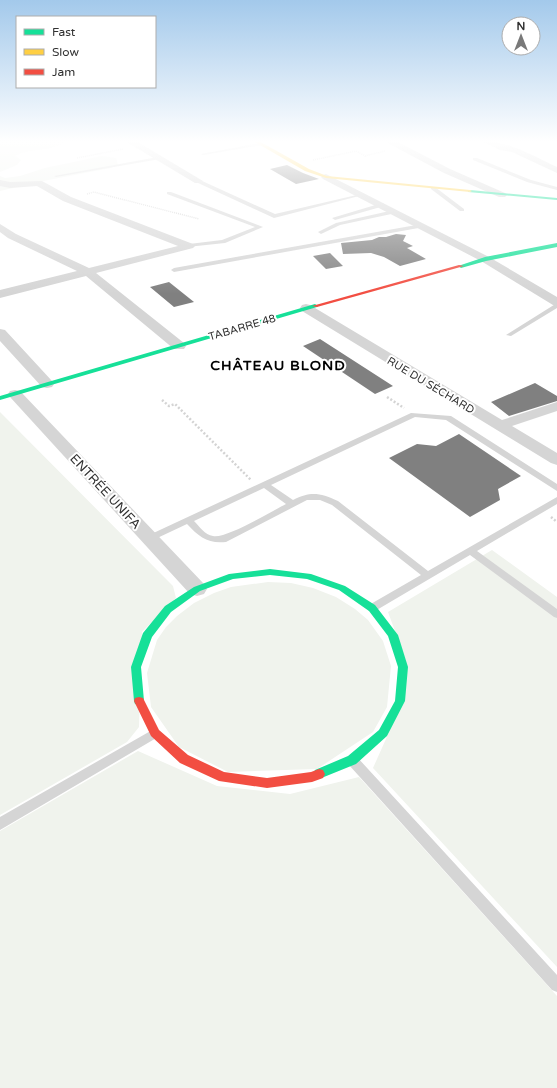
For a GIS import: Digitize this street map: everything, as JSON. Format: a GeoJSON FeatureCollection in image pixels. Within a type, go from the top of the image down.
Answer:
{"type":"FeatureCollection","features":[{"type":"Feature","properties":{"kind":"street"},"geometry":{"type":"LineString","coordinates":[[54,192],[67,199],[190,246]]}},
{"type":"Feature","properties":{"kind":"street"},"geometry":{"type":"LineString","coordinates":[[355,192],[485,259],[557,303]]}},
{"type":"Feature","properties":{"kind":"street"},"geometry":{"type":"LineString","coordinates":[[470,192],[502,195],[557,197]]}},
{"type":"Feature","properties":{"kind":"street"},"geometry":{"type":"LineString","coordinates":[[495,192],[502,195]]}},
{"type":"Feature","properties":{"kind":"street"},"geometry":{"type":"LineString","coordinates":[[0,227],[12,236],[88,272],[178,346]]}},
{"type":"Feature","properties":{"kind":"street","name":"TABARRE 48"},"geometry":{"type":"LineString","coordinates":[[7,396],[306,308],[485,259],[557,245]]}},
{"type":"Feature","properties":{"kind":"street"},"geometry":{"type":"LineString","coordinates":[[0,294],[190,246]]}},
{"type":"Feature","properties":{"kind":"street","name":"RUE DU SÉCHARD"},"geometry":{"type":"LineString","coordinates":[[306,308],[557,460]]}},
{"type":"Feature","properties":{"kind":"street"},"geometry":{"type":"LineString","coordinates":[[0,333],[47,384]]}},
{"type":"Feature","properties":{"kind":"street","name":"ENTRÉE UNIFA"},"geometry":{"type":"LineString","coordinates":[[7,396],[150,538],[197,588]]}},
{"type":"Feature","properties":{"kind":"street"},"geometry":{"type":"LineString","coordinates":[[499,426],[557,406]]}},
{"type":"Feature","properties":{"kind":"street"},"geometry":{"type":"LineString","coordinates":[[270,572],[308,576],[342,588],[372,608],[393,635],[403,667],[400,701],[383,733],[352,760],[312,777],[267,783],[223,777],[184,759],[155,733],[139,701],[136,667],[147,636],[168,609],[197,588],[232,576],[270,572]]}},
{"type":"Feature","properties":{"kind":"lane"},"geometry":{"type":"LineString","coordinates":[[221,192],[274,216],[361,195]]}},
{"type":"Feature","properties":{"kind":"lane"},"geometry":{"type":"LineString","coordinates":[[438,192],[462,210]]}},
{"type":"Feature","properties":{"kind":"lane"},"geometry":{"type":"LineString","coordinates":[[169,193],[260,228],[223,242],[190,246]]}},
{"type":"Feature","properties":{"kind":"lane"},"geometry":{"type":"LineString","coordinates":[[335,218],[382,205]]}},
{"type":"Feature","properties":{"kind":"lane"},"geometry":{"type":"LineString","coordinates":[[321,232],[338,224],[394,212]]}},
{"type":"Feature","properties":{"kind":"lane"},"geometry":{"type":"LineString","coordinates":[[174,270],[422,226]]}},
{"type":"Feature","properties":{"kind":"lane"},"geometry":{"type":"LineString","coordinates":[[509,335],[557,303]]}},
{"type":"Feature","properties":{"kind":"lane"},"geometry":{"type":"LineString","coordinates":[[150,538],[414,415],[448,418],[557,488]]}},
{"type":"Feature","properties":{"kind":"lane"},"geometry":{"type":"LineString","coordinates":[[262,486],[292,504]]}},
{"type":"Feature","properties":{"kind":"lane"},"geometry":{"type":"LineString","coordinates":[[188,520],[206,538],[218,541],[226,539],[306,497],[313,496],[329,500],[428,576]]}},
{"type":"Feature","properties":{"kind":"lane"},"geometry":{"type":"LineString","coordinates":[[372,608],[557,500]]}},
{"type":"Feature","properties":{"kind":"lane"},"geometry":{"type":"LineString","coordinates":[[471,551],[557,614]]}},
{"type":"Feature","properties":{"kind":"lane"},"geometry":{"type":"LineString","coordinates":[[0,824],[155,733]]}},
{"type":"Feature","properties":{"kind":"lane"},"geometry":{"type":"LineString","coordinates":[[352,760],[557,985]]}},
{"type":"Feature","properties":{"kind":"path"},"geometry":{"type":"LineString","coordinates":[[67,199],[94,192],[199,219]]}},
{"type":"Feature","properties":{"kind":"path"},"geometry":{"type":"LineString","coordinates":[[387,397],[414,415]]}},
{"type":"Feature","properties":{"kind":"path"},"geometry":{"type":"LineString","coordinates":[[162,400],[169,406],[175,404],[262,486]]}},
{"type":"Feature","properties":{"kind":"shaded area"},"geometry":{"type":"Polygon","coordinates":[[[0,412],[173,586],[176,598],[142,632],[139,727],[127,742],[0,815],[0,412]]]}},
{"type":"Feature","properties":{"kind":"shaded area"},"geometry":{"type":"Polygon","coordinates":[[[492,550],[557,597],[557,967],[373,768],[398,712],[406,661],[388,612],[492,550]]]}},
{"type":"Feature","properties":{"kind":"shaded area"},"geometry":{"type":"Polygon","coordinates":[[[268,582],[291,583],[313,588],[336,597],[355,609],[368,620],[383,641],[391,666],[387,707],[373,732],[317,769],[228,772],[179,747],[151,707],[147,673],[157,640],[166,627],[177,616],[194,603],[214,593],[231,587],[268,582]]]}},
{"type":"Feature","properties":{"kind":"shaded area"},"geometry":{"type":"Polygon","coordinates":[[[138,751],[217,786],[290,794],[359,777],[557,996],[557,1088],[0,1088],[0,831],[138,751]]]}},
{"type":"Feature","properties":{"kind":"building"},"geometry":{"type":"Polygon","coordinates":[[[396,234],[406,235],[403,241],[413,246],[407,248],[426,259],[400,266],[384,257],[371,253],[343,254],[341,243],[372,240],[379,237],[386,237],[396,234]]]}},
{"type":"Feature","properties":{"kind":"building"},"geometry":{"type":"Polygon","coordinates":[[[330,253],[343,266],[326,269],[313,256],[330,253]]]}},
{"type":"Feature","properties":{"kind":"building"},"geometry":{"type":"Polygon","coordinates":[[[169,282],[194,302],[174,307],[150,287],[169,282]]]}},
{"type":"Feature","properties":{"kind":"building"},"geometry":{"type":"Polygon","coordinates":[[[320,339],[393,386],[375,394],[303,346],[320,339]]]}},
{"type":"Feature","properties":{"kind":"building"},"geometry":{"type":"Polygon","coordinates":[[[535,383],[557,396],[557,401],[509,416],[491,402],[535,383]]]}},
{"type":"Feature","properties":{"kind":"building"},"geometry":{"type":"Polygon","coordinates":[[[459,434],[521,476],[498,489],[500,500],[470,517],[389,458],[417,444],[436,446],[459,434]]]}},
{"type":"Feature","properties":{"kind":"traffic: fast"},"geometry":{"type":"LineString","coordinates":[[478,192],[557,199]]}},
{"type":"Feature","properties":{"kind":"traffic: fast"},"geometry":{"type":"LineString","coordinates":[[461,266],[485,259],[557,245]]}},
{"type":"Feature","properties":{"kind":"traffic: fast"},"geometry":{"type":"LineString","coordinates":[[0,398],[315,306]]}},
{"type":"Feature","properties":{"kind":"traffic: fast"},"geometry":{"type":"LineString","coordinates":[[270,572],[308,576],[342,588],[372,608],[393,635],[403,667],[400,701],[383,733],[352,760],[319,774]]}},
{"type":"Feature","properties":{"kind":"traffic: fast"},"geometry":{"type":"LineString","coordinates":[[139,701],[136,667],[147,636],[168,609],[197,589],[232,576],[270,572]]}},
{"type":"Feature","properties":{"kind":"traffic: jam"},"geometry":{"type":"LineString","coordinates":[[315,306],[461,266]]}},
{"type":"Feature","properties":{"kind":"traffic: jam"},"geometry":{"type":"LineString","coordinates":[[139,701],[155,733],[184,759],[223,777],[267,783],[312,777],[319,774]]}},
{"type":"Feature","properties":{"kind":"district","name":"CHÂTEAU BLOND"},"geometry":{"type":"Point","coordinates":[278,365]}}]}
